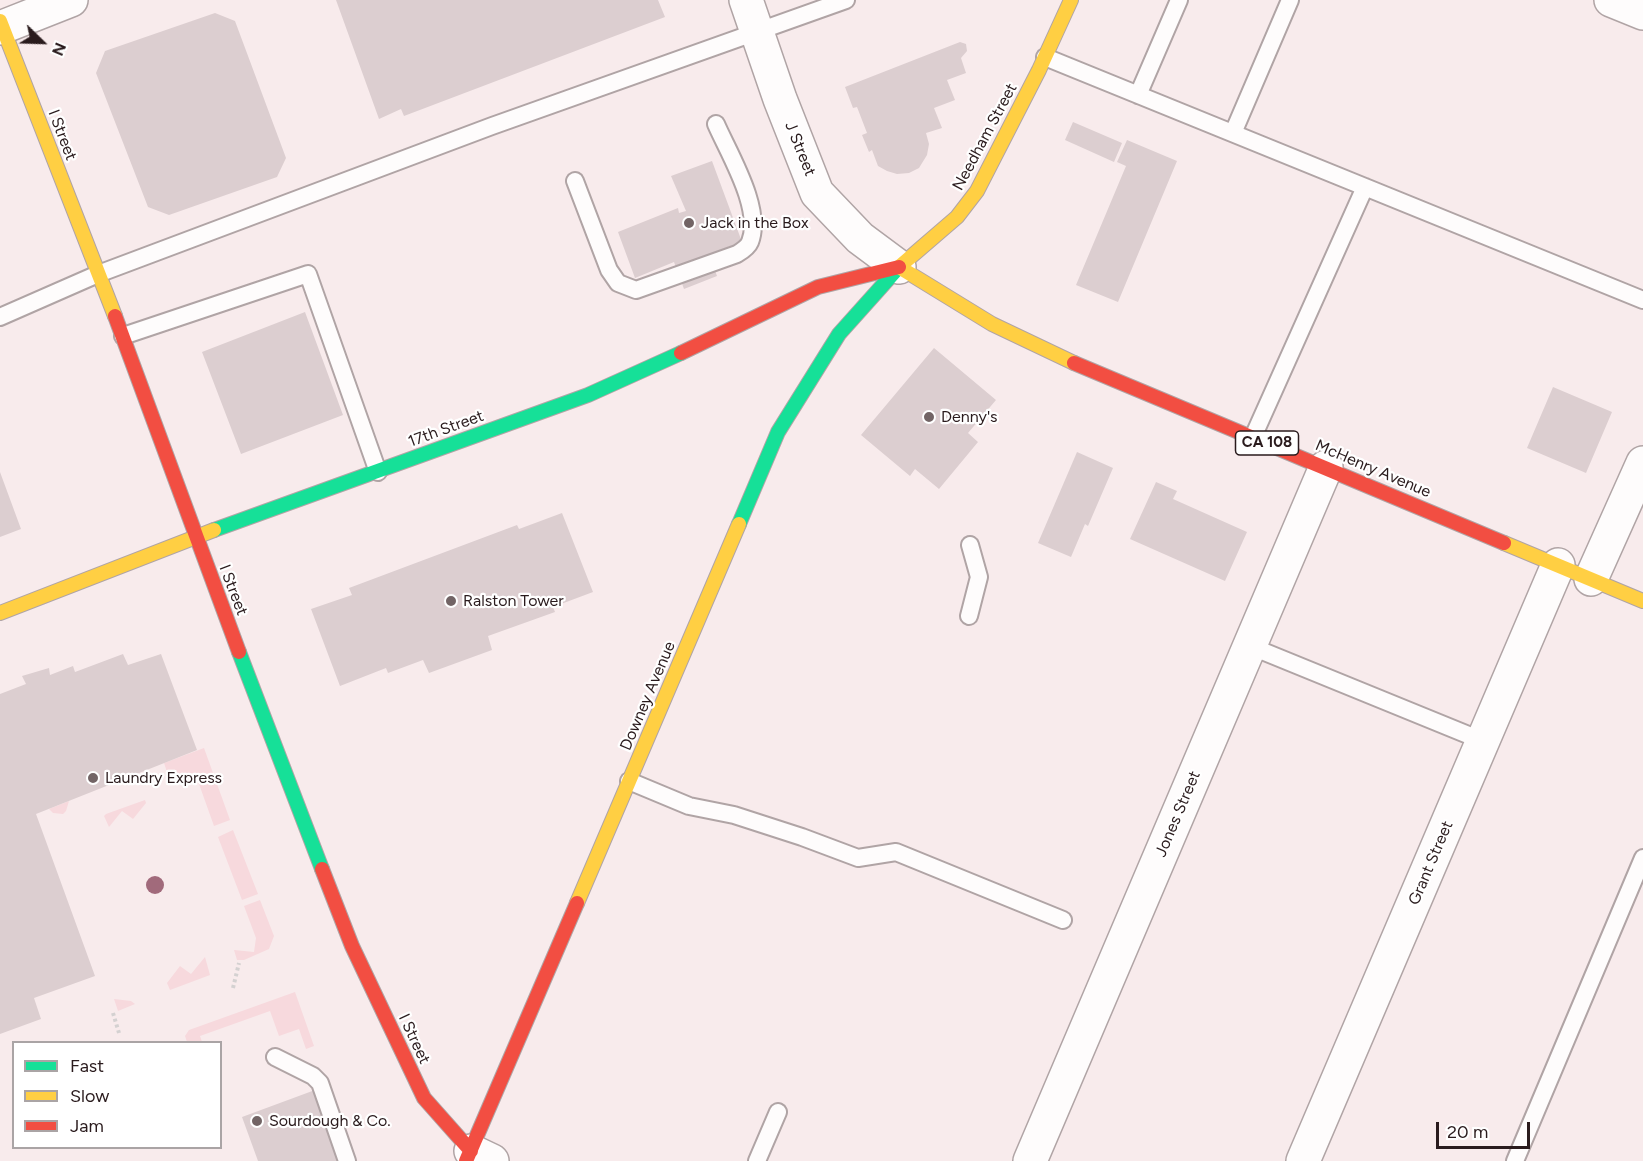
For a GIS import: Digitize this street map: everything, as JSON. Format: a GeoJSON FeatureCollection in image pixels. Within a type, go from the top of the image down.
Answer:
{"type":"FeatureCollection","features":[{"type":"Feature","properties":{"kind":"main road","name":"Needham Street"},"geometry":{"type":"LineString","coordinates":[[899,267],[957,217],[977,191],[1045,57],[1071,0]]}},
{"type":"Feature","properties":{"kind":"main road","name":"I Street"},"geometry":{"type":"LineString","coordinates":[[1,25],[123,336],[287,780],[352,946],[424,1098],[476,1158]]}},
{"type":"Feature","properties":{"kind":"main road","name":"McHenry Avenue"},"geometry":{"type":"LineString","coordinates":[[899,267],[992,324],[1075,363],[1643,601]]}},
{"type":"Feature","properties":{"kind":"main road","name":"17th Street"},"geometry":{"type":"LineString","coordinates":[[0,614],[196,537],[588,395],[700,345],[818,287],[899,267]]}},
{"type":"Feature","properties":{"kind":"main road","name":"Downey Avenue"},"geometry":{"type":"LineString","coordinates":[[476,1158],[630,781],[778,432],[839,333],[899,267]]}},
{"type":"Feature","properties":{"kind":"street"},"geometry":{"type":"LineString","coordinates":[[1,25],[71,0]]}},
{"type":"Feature","properties":{"kind":"street","name":"J Street"},"geometry":{"type":"LineString","coordinates":[[746,0],[780,99],[817,193],[860,238],[899,267]]}},
{"type":"Feature","properties":{"kind":"street"},"geometry":{"type":"LineString","coordinates":[[1611,0],[1643,13]]}},
{"type":"Feature","properties":{"kind":"street"},"geometry":{"type":"LineString","coordinates":[[1591,579],[1643,463]]}},
{"type":"Feature","properties":{"kind":"street","name":"Jones Street"},"geometry":{"type":"LineString","coordinates":[[1030,1161],[1326,467]]}},
{"type":"Feature","properties":{"kind":"street","name":"Grant Street"},"geometry":{"type":"LineString","coordinates":[[1303,1161],[1558,565]]}},
{"type":"Feature","properties":{"kind":"lane"},"geometry":{"type":"LineString","coordinates":[[0,317],[98,274],[492,126],[846,0]]}},
{"type":"Feature","properties":{"kind":"lane"},"geometry":{"type":"LineString","coordinates":[[1138,95],[1179,0]]}},
{"type":"Feature","properties":{"kind":"lane"},"geometry":{"type":"LineString","coordinates":[[1233,133],[1290,0]]}},
{"type":"Feature","properties":{"kind":"lane"},"geometry":{"type":"LineString","coordinates":[[1045,57],[1643,300]]}},
{"type":"Feature","properties":{"kind":"lane"},"geometry":{"type":"LineString","coordinates":[[574,181],[609,270],[618,283],[636,290],[737,254],[750,243],[754,221],[747,194],[716,124]]}},
{"type":"Feature","properties":{"kind":"lane"},"geometry":{"type":"LineString","coordinates":[[1252,437],[1365,187]]}},
{"type":"Feature","properties":{"kind":"lane"},"geometry":{"type":"LineString","coordinates":[[123,336],[308,274],[378,472]]}},
{"type":"Feature","properties":{"kind":"lane"},"geometry":{"type":"LineString","coordinates":[[969,616],[978,577],[970,545]]}},
{"type":"Feature","properties":{"kind":"lane"},"geometry":{"type":"LineString","coordinates":[[1250,646],[1483,741]]}},
{"type":"Feature","properties":{"kind":"lane"},"geometry":{"type":"LineString","coordinates":[[630,781],[689,806],[745,819],[858,858],[896,852],[1063,920]]}},
{"type":"Feature","properties":{"kind":"lane"},"geometry":{"type":"LineString","coordinates":[[1515,1161],[1643,858]]}},
{"type":"Feature","properties":{"kind":"lane"},"geometry":{"type":"LineString","coordinates":[[274,1057],[313,1076],[320,1083],[347,1161]]}},
{"type":"Feature","properties":{"kind":"lane"},"geometry":{"type":"LineString","coordinates":[[757,1161],[778,1112]]}},
{"type":"Feature","properties":{"kind":"path"},"geometry":{"type":"LineString","coordinates":[[233,988],[239,963]]}},
{"type":"Feature","properties":{"kind":"path"},"geometry":{"type":"LineString","coordinates":[[113,1014],[120,1033]]}},
{"type":"Feature","properties":{"kind":"shaded area"},"geometry":{"type":"Polygon","coordinates":[[[204,748],[230,820],[214,826],[199,784],[170,781],[164,763],[204,748]]]}},
{"type":"Feature","properties":{"kind":"shaded area"},"geometry":{"type":"Polygon","coordinates":[[[145,800],[146,803],[133,819],[122,811],[109,827],[104,816],[106,814],[145,800]]]}},
{"type":"Feature","properties":{"kind":"shaded area"},"geometry":{"type":"Polygon","coordinates":[[[69,801],[63,814],[53,813],[49,809],[69,801]]]}},
{"type":"Feature","properties":{"kind":"shaded area"},"geometry":{"type":"Polygon","coordinates":[[[233,830],[258,894],[242,900],[218,837],[233,830]]]}},
{"type":"Feature","properties":{"kind":"shaded area"},"geometry":{"type":"Polygon","coordinates":[[[154,876],[163,884],[155,893],[146,886],[154,876]]]}},
{"type":"Feature","properties":{"kind":"shaded area"},"geometry":{"type":"Polygon","coordinates":[[[260,900],[274,936],[269,949],[244,960],[237,960],[234,950],[254,952],[256,938],[244,906],[260,900]]]}},
{"type":"Feature","properties":{"kind":"shaded area"},"geometry":{"type":"Polygon","coordinates":[[[205,957],[210,975],[170,990],[167,983],[180,966],[191,974],[205,957]]]}},
{"type":"Feature","properties":{"kind":"shaded area"},"geometry":{"type":"Polygon","coordinates":[[[295,992],[314,1046],[306,1049],[299,1029],[279,1036],[270,1011],[200,1036],[202,1041],[187,1041],[185,1036],[189,1030],[295,992]]]}},
{"type":"Feature","properties":{"kind":"shaded area"},"geometry":{"type":"Polygon","coordinates":[[[114,999],[131,1001],[135,1004],[118,1011],[114,999]]]}},
{"type":"Feature","properties":{"kind":"building"},"geometry":{"type":"Polygon","coordinates":[[[336,0],[658,0],[665,17],[404,116],[401,109],[379,119],[336,0]]]}},
{"type":"Feature","properties":{"kind":"building"},"geometry":{"type":"Polygon","coordinates":[[[215,13],[235,21],[286,158],[277,177],[169,215],[148,207],[96,73],[105,51],[215,13]]]}},
{"type":"Feature","properties":{"kind":"building"},"geometry":{"type":"Polygon","coordinates":[[[960,42],[966,44],[967,51],[961,58],[966,73],[947,80],[955,100],[934,108],[942,128],[926,133],[929,144],[927,155],[919,168],[909,173],[897,174],[878,166],[872,150],[869,152],[862,135],[867,133],[857,107],[853,108],[845,87],[960,42]]]}},
{"type":"Feature","properties":{"kind":"building"},"geometry":{"type":"Polygon","coordinates":[[[1073,122],[1122,143],[1114,162],[1065,140],[1073,122]]]}},
{"type":"Feature","properties":{"kind":"building"},"geometry":{"type":"Polygon","coordinates":[[[1127,140],[1177,161],[1118,302],[1076,285],[1126,166],[1117,162],[1127,140]]]}},
{"type":"Feature","properties":{"kind":"building","name":"Jack in the Box"},"geometry":{"type":"Polygon","coordinates":[[[712,161],[742,242],[709,254],[717,276],[684,289],[674,262],[635,278],[618,232],[678,208],[679,213],[686,211],[671,176],[712,161]]]}},
{"type":"Feature","properties":{"kind":"building"},"geometry":{"type":"Polygon","coordinates":[[[305,312],[343,415],[241,454],[202,352],[305,312]]]}},
{"type":"Feature","properties":{"kind":"building","name":"Denny's"},"geometry":{"type":"Polygon","coordinates":[[[934,348],[996,400],[968,433],[978,442],[939,489],[915,469],[910,476],[861,435],[934,348]]]}},
{"type":"Feature","properties":{"kind":"building"},"geometry":{"type":"Polygon","coordinates":[[[1553,387],[1612,412],[1586,473],[1527,448],[1553,387]]]}},
{"type":"Feature","properties":{"kind":"building"},"geometry":{"type":"Polygon","coordinates":[[[1077,452],[1113,468],[1088,526],[1085,524],[1071,557],[1038,543],[1077,452]]]}},
{"type":"Feature","properties":{"kind":"building"},"geometry":{"type":"Polygon","coordinates":[[[0,472],[21,529],[0,537],[0,472]]]}},
{"type":"Feature","properties":{"kind":"building"},"geometry":{"type":"Polygon","coordinates":[[[1156,482],[1177,491],[1173,499],[1247,532],[1225,581],[1130,539],[1156,482]]]}},
{"type":"Feature","properties":{"kind":"building","name":"Ralston Tower"},"geometry":{"type":"Polygon","coordinates":[[[562,513],[593,592],[553,607],[555,612],[488,636],[492,650],[429,673],[423,660],[388,673],[386,668],[340,686],[311,609],[352,595],[349,588],[517,525],[519,529],[562,513]]]}},
{"type":"Feature","properties":{"kind":"building"},"geometry":{"type":"Polygon","coordinates":[[[123,654],[128,665],[161,654],[197,750],[36,814],[95,976],[34,998],[41,1019],[0,1034],[0,694],[26,684],[22,676],[49,668],[50,675],[73,666],[75,672],[123,654]]]}},
{"type":"Feature","properties":{"kind":"building"},"geometry":{"type":"Polygon","coordinates":[[[315,1090],[341,1161],[258,1161],[242,1117],[315,1090]]]}},
{"type":"Feature","properties":{"kind":"traffic: fast"},"geometry":{"type":"LineString","coordinates":[[739,524],[778,432],[839,334],[899,267]]}},
{"type":"Feature","properties":{"kind":"traffic: fast"},"geometry":{"type":"LineString","coordinates":[[214,530],[588,395],[681,353]]}},
{"type":"Feature","properties":{"kind":"traffic: fast"},"geometry":{"type":"LineString","coordinates":[[239,652],[322,869]]}},
{"type":"Feature","properties":{"kind":"traffic: slow"},"geometry":{"type":"LineString","coordinates":[[1071,0],[1039,70],[977,191],[957,217],[899,267],[992,324],[1074,363]]}},
{"type":"Feature","properties":{"kind":"traffic: slow"},"geometry":{"type":"LineString","coordinates":[[0,21],[115,316]]}},
{"type":"Feature","properties":{"kind":"traffic: slow"},"geometry":{"type":"LineString","coordinates":[[577,903],[739,524]]}},
{"type":"Feature","properties":{"kind":"traffic: slow"},"geometry":{"type":"LineString","coordinates":[[0,613],[214,530]]}},
{"type":"Feature","properties":{"kind":"traffic: slow"},"geometry":{"type":"LineString","coordinates":[[1504,543],[1643,601]]}},
{"type":"Feature","properties":{"kind":"traffic: jam"},"geometry":{"type":"LineString","coordinates":[[681,353],[818,287],[899,267]]}},
{"type":"Feature","properties":{"kind":"traffic: jam"},"geometry":{"type":"LineString","coordinates":[[115,316],[239,652]]}},
{"type":"Feature","properties":{"kind":"traffic: jam"},"geometry":{"type":"LineString","coordinates":[[1074,363],[1504,543]]}},
{"type":"Feature","properties":{"kind":"traffic: jam"},"geometry":{"type":"LineString","coordinates":[[322,869],[352,946],[424,1098],[471,1151]]}},
{"type":"Feature","properties":{"kind":"traffic: jam"},"geometry":{"type":"LineString","coordinates":[[466,1161],[577,903]]}},
{"type":"Feature","properties":{"kind":"place","name":"Jack in the Box"},"geometry":{"type":"Point","coordinates":[689,223]}},
{"type":"Feature","properties":{"kind":"place","name":"Denny's"},"geometry":{"type":"Point","coordinates":[929,417]}},
{"type":"Feature","properties":{"kind":"place","name":"Ralston Tower"},"geometry":{"type":"Point","coordinates":[451,601]}},
{"type":"Feature","properties":{"kind":"place","name":"Laundry Express"},"geometry":{"type":"Point","coordinates":[93,778]}},
{"type":"Feature","properties":{"kind":"place","name":"Sourdough & Co."},"geometry":{"type":"Point","coordinates":[257,1121]}}]}
